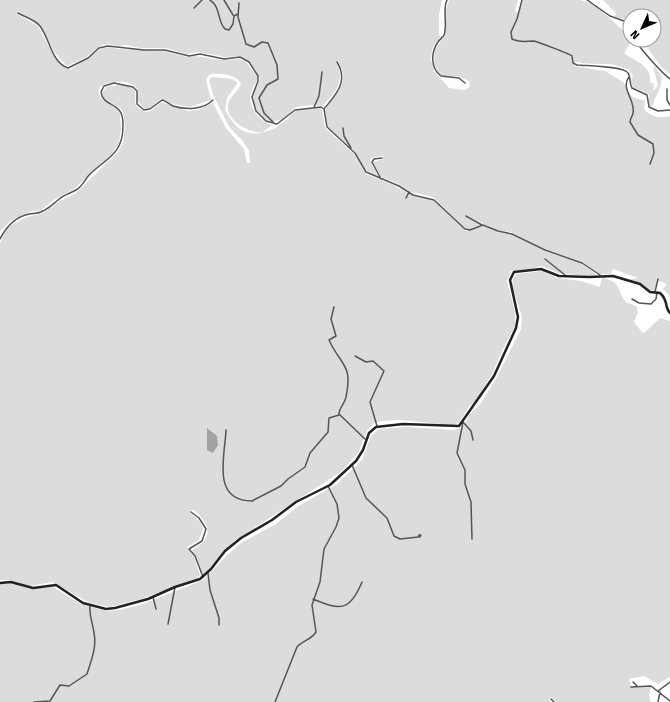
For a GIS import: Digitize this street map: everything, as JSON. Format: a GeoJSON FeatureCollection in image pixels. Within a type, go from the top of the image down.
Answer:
{"type":"FeatureCollection","features":[{"type":"Feature","properties":{"kind":"street"},"geometry":{"type":"LineString","coordinates":[[194,8],[202,0]]}},
{"type":"Feature","properties":{"kind":"street"},"geometry":{"type":"LineString","coordinates":[[210,0],[217,8],[222,25],[225,29],[229,30],[232,26],[234,16]]}},
{"type":"Feature","properties":{"kind":"street"},"geometry":{"type":"LineString","coordinates":[[224,0],[230,12],[234,16]]}},
{"type":"Feature","properties":{"kind":"street"},"geometry":{"type":"LineString","coordinates":[[447,0],[445,7],[444,35],[434,50],[434,66],[440,76],[459,78],[465,83]]}},
{"type":"Feature","properties":{"kind":"street"},"geometry":{"type":"LineString","coordinates":[[522,0],[510,33],[511,38],[522,42],[536,41],[557,51],[566,52],[572,56],[574,63],[600,67],[612,67],[626,71],[632,88],[647,95],[647,104],[649,108],[660,112],[670,110]]}},
{"type":"Feature","properties":{"kind":"street"},"geometry":{"type":"LineString","coordinates":[[586,0],[610,16],[622,20]]}},
{"type":"Feature","properties":{"kind":"street"},"geometry":{"type":"LineString","coordinates":[[239,3],[238,14],[246,44],[254,48],[262,42],[268,43],[277,66],[278,79],[267,85],[259,98],[264,113],[270,121],[277,124]]}},
{"type":"Feature","properties":{"kind":"street"},"geometry":{"type":"LineString","coordinates":[[18,13],[39,25],[54,54],[62,64],[68,68],[88,58],[99,48],[108,46],[144,50],[165,50],[189,56],[200,54],[220,59],[237,57],[246,60],[258,76],[258,81],[252,97],[256,112],[266,121],[277,124]]}},
{"type":"Feature","properties":{"kind":"street"},"geometry":{"type":"LineString","coordinates":[[234,16],[238,14]]}},
{"type":"Feature","properties":{"kind":"street"},"geometry":{"type":"LineString","coordinates":[[642,48],[661,72],[670,79]]}},
{"type":"Feature","properties":{"kind":"street"},"geometry":{"type":"LineString","coordinates":[[338,62],[342,72],[342,84],[324,109],[327,127],[352,149]]}},
{"type":"Feature","properties":{"kind":"street"},"geometry":{"type":"LineString","coordinates":[[314,106],[320,92],[322,72]]}},
{"type":"Feature","properties":{"kind":"street"},"geometry":{"type":"LineString","coordinates":[[629,77],[627,86],[633,111],[630,122],[636,134],[653,144],[654,153],[650,164]]}},
{"type":"Feature","properties":{"kind":"street"},"geometry":{"type":"LineString","coordinates":[[0,239],[4,229],[10,223],[28,214],[42,211],[79,188],[90,174],[105,163],[118,149],[123,129],[122,115],[116,106],[106,102],[102,98],[101,92],[104,86],[114,84],[133,86],[137,91],[137,104],[144,110],[150,109],[162,100],[173,106],[191,109],[209,104],[213,100]]}},
{"type":"Feature","properties":{"kind":"street"},"geometry":{"type":"LineString","coordinates":[[667,89],[667,100],[670,105]]}},
{"type":"Feature","properties":{"kind":"street"},"geometry":{"type":"LineString","coordinates":[[277,124],[295,110],[314,106],[320,106],[324,109]]}},
{"type":"Feature","properties":{"kind":"street"},"geometry":{"type":"LineString","coordinates":[[343,128],[344,136],[366,172],[399,186],[409,192],[437,202],[465,229],[470,230],[482,225]]}},
{"type":"Feature","properties":{"kind":"street"},"geometry":{"type":"LineString","coordinates":[[381,179],[372,162],[374,159],[382,158]]}},
{"type":"Feature","properties":{"kind":"street"},"geometry":{"type":"LineString","coordinates":[[406,198],[409,192]]}},
{"type":"Feature","properties":{"kind":"street"},"geometry":{"type":"LineString","coordinates":[[466,216],[482,225],[512,234],[545,250],[578,261],[601,275]]}},
{"type":"Feature","properties":{"kind":"street"},"geometry":{"type":"LineString","coordinates":[[545,259],[566,275]]}},
{"type":"Feature","properties":{"kind":"street"},"geometry":{"type":"LineString","coordinates":[[472,539],[471,498],[465,484],[465,470],[457,453],[463,422],[469,410],[479,400],[494,376],[516,328],[518,317],[510,280],[512,274],[516,272],[529,272],[541,269],[556,275],[589,278],[601,275],[613,276],[640,284],[649,292],[656,292],[666,299],[669,312]]}},
{"type":"Feature","properties":{"kind":"street"},"geometry":{"type":"LineString","coordinates":[[632,299],[639,303],[651,304],[656,300],[658,279]]}},
{"type":"Feature","properties":{"kind":"street"},"geometry":{"type":"LineString","coordinates":[[334,307],[331,319],[336,336],[329,340],[349,373],[345,402],[340,409],[339,415]]}},
{"type":"Feature","properties":{"kind":"street"},"geometry":{"type":"LineString","coordinates":[[355,356],[366,362],[374,361],[384,372],[370,404],[377,426]]}},
{"type":"Feature","properties":{"kind":"street"},"geometry":{"type":"LineString","coordinates":[[226,430],[223,457],[223,480],[229,492],[234,497],[244,501],[254,501],[269,491],[281,486],[306,465],[310,454],[328,432],[329,418],[339,415]]}},
{"type":"Feature","properties":{"kind":"street"},"geometry":{"type":"LineString","coordinates":[[339,415],[366,440]]}},
{"type":"Feature","properties":{"kind":"street"},"geometry":{"type":"LineString","coordinates":[[0,583],[10,582],[33,588],[56,586],[77,600],[90,605],[115,608],[152,597],[175,587],[194,582],[203,577],[226,551],[241,538],[272,520],[296,502],[328,486],[352,465],[362,453],[370,431],[377,426],[403,424],[455,427],[463,422]]}},
{"type":"Feature","properties":{"kind":"street"},"geometry":{"type":"LineString","coordinates":[[463,422],[470,431],[473,440]]}},
{"type":"Feature","properties":{"kind":"street"},"geometry":{"type":"LineString","coordinates":[[352,465],[366,498],[387,518],[394,536],[398,539],[418,537]]}},
{"type":"Feature","properties":{"kind":"street"},"geometry":{"type":"LineString","coordinates":[[275,702],[297,647],[315,634],[316,628],[312,612],[313,599],[320,579],[323,552],[339,518],[337,504],[328,486]]}},
{"type":"Feature","properties":{"kind":"street"},"geometry":{"type":"LineString","coordinates":[[191,512],[199,519],[206,529],[202,541],[189,549],[195,556],[199,570],[203,577]]}},
{"type":"Feature","properties":{"kind":"street"},"geometry":{"type":"LineString","coordinates":[[208,573],[210,588],[219,618],[219,625]]}},
{"type":"Feature","properties":{"kind":"street"},"geometry":{"type":"LineString","coordinates":[[313,599],[334,608],[343,606],[355,598],[362,582]]}},
{"type":"Feature","properties":{"kind":"street"},"geometry":{"type":"LineString","coordinates":[[168,624],[175,587]]}},
{"type":"Feature","properties":{"kind":"street"},"geometry":{"type":"LineString","coordinates":[[152,597],[156,609]]}},
{"type":"Feature","properties":{"kind":"street"},"geometry":{"type":"LineString","coordinates":[[34,702],[50,701],[60,685],[69,686],[87,674],[94,648],[94,634],[90,618],[90,605]]}},
{"type":"Feature","properties":{"kind":"street"},"geometry":{"type":"LineString","coordinates":[[633,682],[637,686]]}},
{"type":"Feature","properties":{"kind":"street"},"geometry":{"type":"LineString","coordinates":[[658,702],[659,692],[670,682]]}},
{"type":"Feature","properties":{"kind":"street"},"geometry":{"type":"LineString","coordinates":[[631,687],[650,686],[670,701]]}},
{"type":"Feature","properties":{"kind":"street"},"geometry":{"type":"LineString","coordinates":[[551,699],[554,702]]}},
{"type":"Feature","properties":{"kind":"shaded area"},"geometry":{"type":"Polygon","coordinates":[[[0,0],[442,0],[439,15],[439,36],[441,36],[432,49],[431,60],[434,71],[449,88],[465,90],[470,86],[469,81],[458,76],[445,77],[440,75],[434,65],[435,50],[445,35],[446,10],[449,0],[518,0],[515,11],[519,13],[523,0],[580,0],[587,2],[600,10],[622,30],[622,48],[627,48],[624,53],[645,67],[650,76],[650,82],[654,84],[653,91],[658,86],[653,66],[655,67],[662,77],[660,88],[651,108],[648,103],[649,94],[633,87],[631,81],[633,76],[628,69],[610,64],[588,64],[575,62],[574,66],[605,71],[623,82],[632,97],[645,101],[644,109],[650,114],[659,117],[670,116],[670,296],[663,289],[667,284],[657,280],[655,290],[650,291],[643,285],[627,280],[638,278],[613,269],[611,274],[600,274],[580,261],[545,249],[511,232],[496,230],[466,215],[468,218],[480,225],[472,229],[466,229],[433,197],[411,192],[395,182],[381,177],[373,162],[383,159],[383,156],[372,158],[370,160],[378,176],[366,170],[355,151],[330,129],[327,124],[325,110],[338,92],[343,82],[342,69],[338,61],[336,62],[340,75],[338,86],[323,106],[313,105],[296,107],[283,119],[272,122],[264,118],[255,107],[253,98],[260,78],[251,63],[241,56],[225,57],[199,52],[186,54],[166,48],[140,48],[109,44],[102,45],[86,57],[67,66],[55,53],[39,24],[18,11],[17,14],[38,26],[56,60],[67,69],[71,69],[101,49],[110,47],[118,49],[165,51],[186,57],[196,56],[220,60],[240,59],[246,62],[258,78],[252,89],[250,98],[253,108],[259,117],[273,125],[262,132],[257,132],[251,131],[234,121],[228,111],[228,105],[230,99],[241,84],[231,76],[217,74],[209,75],[206,80],[211,100],[190,107],[173,104],[161,99],[150,108],[145,109],[138,102],[138,91],[135,86],[125,82],[107,83],[99,88],[100,97],[104,102],[117,109],[120,114],[121,129],[119,143],[112,154],[74,189],[55,199],[41,210],[29,212],[9,222],[0,232],[0,0]]]}},
{"type":"Feature","properties":{"kind":"shaded area"},"geometry":{"type":"Polygon","coordinates":[[[603,0],[670,0],[670,74],[658,63],[647,48],[662,48],[662,8],[622,8],[622,18],[615,17],[616,13],[603,0]]]}},
{"type":"Feature","properties":{"kind":"shaded area"},"geometry":{"type":"Polygon","coordinates":[[[212,77],[232,79],[237,82],[227,98],[225,110],[231,120],[244,131],[258,133],[266,131],[275,128],[284,122],[295,111],[320,108],[322,110],[326,129],[354,154],[366,174],[393,185],[411,195],[434,201],[466,231],[484,226],[499,232],[508,233],[547,252],[580,263],[597,275],[586,276],[558,273],[541,266],[527,270],[511,271],[507,281],[515,312],[515,326],[494,370],[478,398],[468,408],[459,423],[452,425],[400,420],[374,423],[367,431],[358,453],[342,471],[234,541],[204,574],[201,571],[192,550],[204,541],[208,532],[207,527],[200,516],[194,510],[191,510],[191,514],[200,522],[203,529],[199,540],[187,547],[194,557],[200,575],[196,579],[141,599],[110,607],[90,603],[52,582],[30,586],[10,580],[0,580],[0,243],[6,230],[11,225],[27,217],[43,213],[60,201],[76,193],[118,152],[123,143],[125,125],[123,112],[120,108],[104,98],[102,93],[106,87],[123,85],[131,87],[135,93],[136,106],[145,112],[151,111],[161,102],[188,111],[198,110],[213,103],[226,128],[244,149],[247,163],[250,163],[249,151],[243,141],[230,128],[214,97],[209,80],[212,77]]]}},
{"type":"Feature","properties":{"kind":"shaded area"},"geometry":{"type":"Polygon","coordinates":[[[542,271],[557,278],[581,281],[600,287],[602,277],[606,276],[606,279],[611,280],[617,285],[625,301],[637,307],[638,312],[634,322],[644,333],[660,318],[670,321],[670,677],[658,684],[644,676],[629,679],[631,687],[651,687],[649,695],[651,702],[556,702],[551,697],[549,699],[551,702],[0,702],[0,584],[12,583],[31,589],[53,587],[81,604],[106,611],[120,610],[143,604],[203,580],[241,543],[276,524],[297,507],[337,484],[362,460],[371,436],[378,429],[407,427],[453,430],[462,428],[470,414],[481,403],[498,375],[521,329],[522,317],[512,285],[513,278],[517,274],[542,271]]]}},
{"type":"Feature","properties":{"kind":"shaded area"},"geometry":{"type":"Polygon","coordinates":[[[207,428],[217,436],[218,445],[213,453],[207,450],[207,428]]]}}]}
